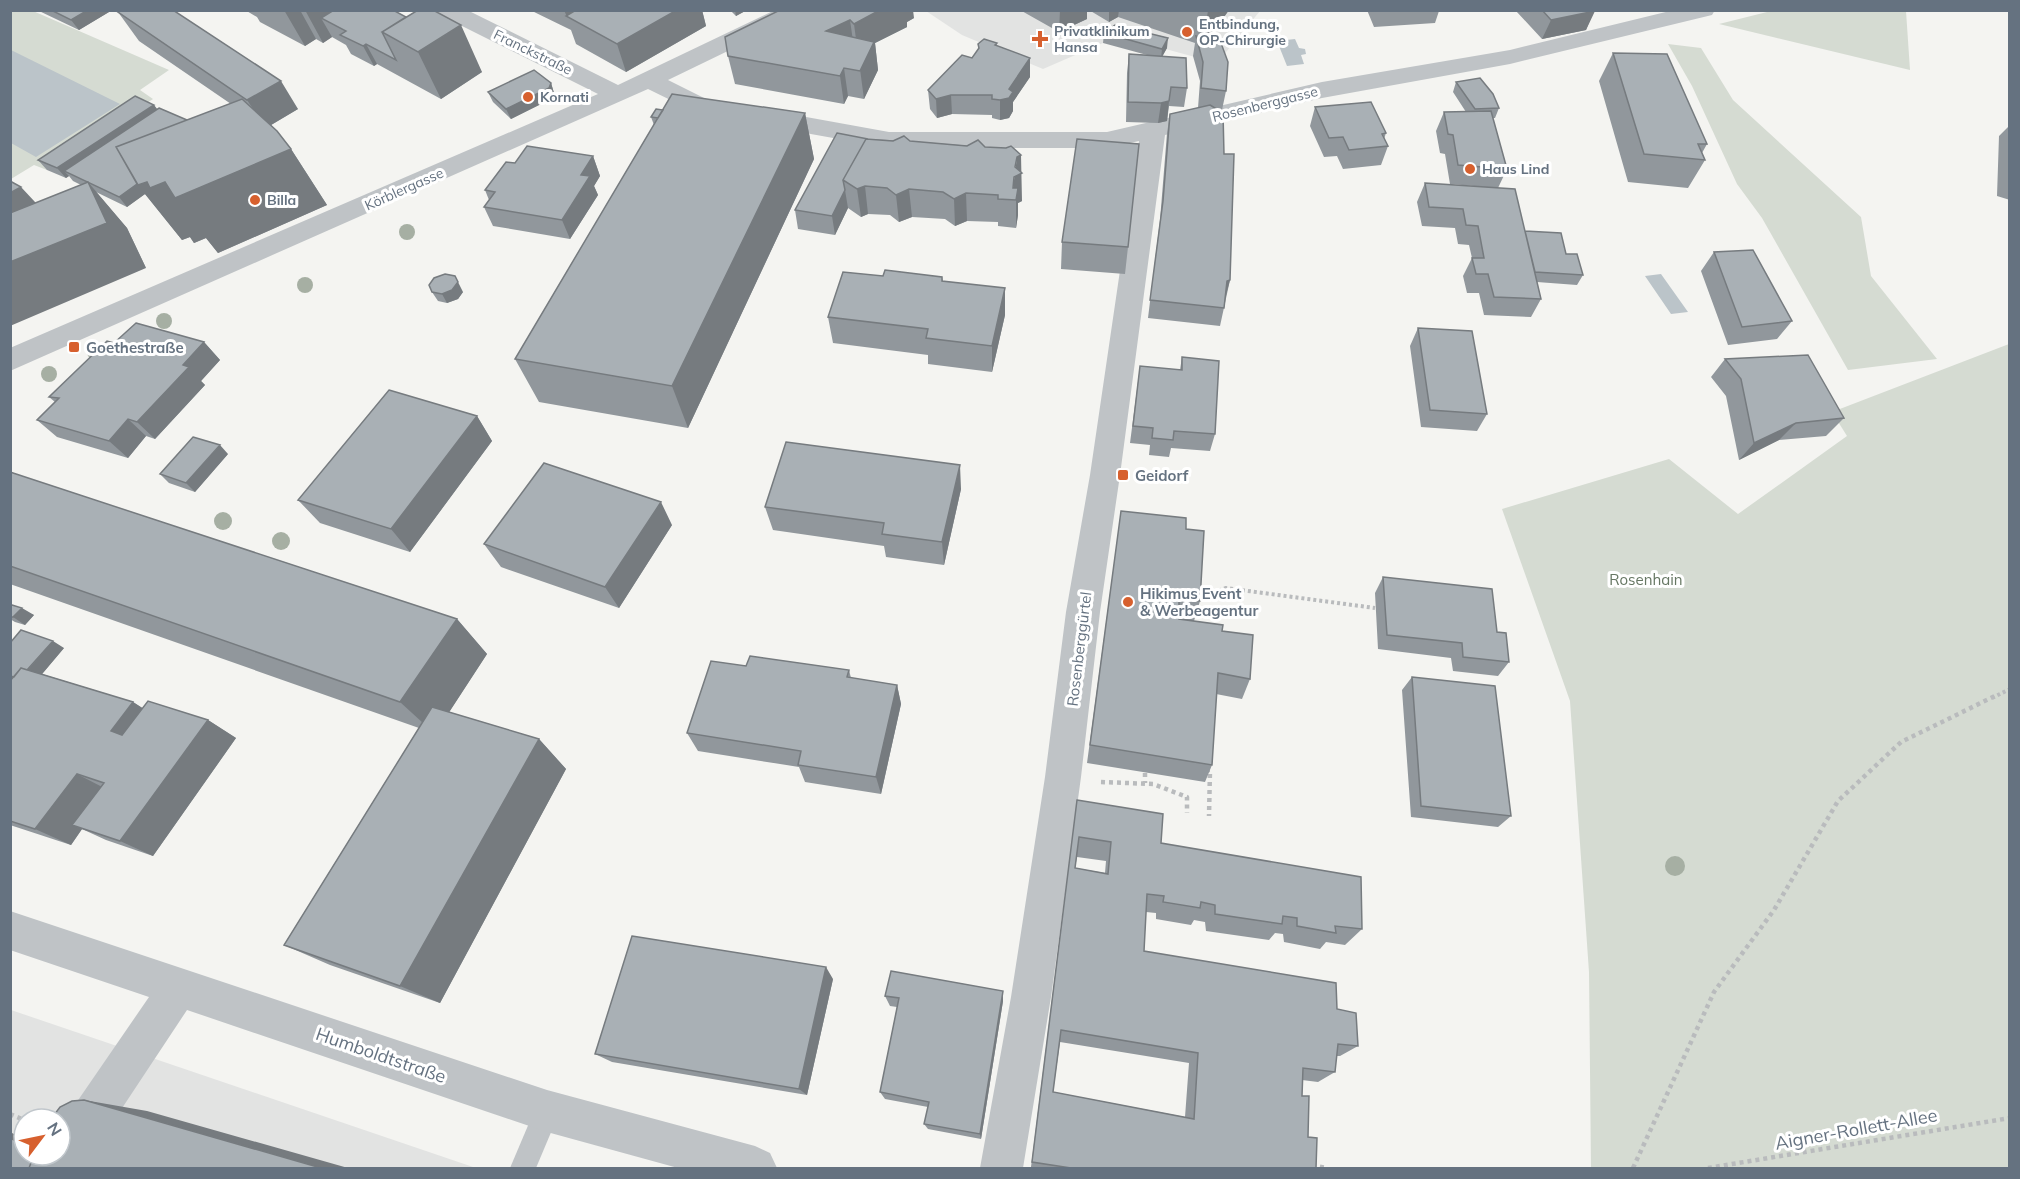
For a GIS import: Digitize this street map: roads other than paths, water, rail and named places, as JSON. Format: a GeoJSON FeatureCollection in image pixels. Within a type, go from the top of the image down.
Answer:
{"type":"FeatureCollection","features":[{"type":"Feature","properties":{"kind":"street","name":"Franckstraße"},"geometry":{"type":"LineString","coordinates":[[448,10],[618,94]]}},
{"type":"Feature","properties":{"kind":"street","name":"Körblergasse"},"geometry":{"type":"LineString","coordinates":[[10,360],[650,80],[794,10]]}},
{"type":"Feature","properties":{"kind":"street","name":"Rosenberggasse"},"geometry":{"type":"LineString","coordinates":[[650,80],[699,106],[889,140],[1107,140],[1322,90],[1510,57],[1704,10]]}},
{"type":"Feature","properties":{"kind":"street","name":"Rosenberggürtel"},"geometry":{"type":"LineString","coordinates":[[1002,1168],[1031,997],[1063,777],[1083,612],[1135,274],[1153,129]]}},
{"type":"Feature","properties":{"kind":"street","name":"Humboldtstraße"},"geometry":{"type":"LineString","coordinates":[[10,930],[547,1111],[755,1168]]}},
{"type":"Feature","properties":{"kind":"street"},"geometry":{"type":"LineString","coordinates":[[66,1168],[76,1140],[179,987]]}},
{"type":"Feature","properties":{"kind":"lane"},"geometry":{"type":"LineString","coordinates":[[523,1168],[547,1111]]}},
{"type":"Feature","properties":{"kind":"place","name":"Entbindung, OP-Chirurgie"},"geometry":{"type":"Point","coordinates":[1187,32]}},
{"type":"Feature","properties":{"kind":"place","name":"Privatklinikum Hansa"},"geometry":{"type":"Point","coordinates":[1040,39]}},
{"type":"Feature","properties":{"kind":"place","name":"Kornati"},"geometry":{"type":"Point","coordinates":[528,97]}},
{"type":"Feature","properties":{"kind":"place","name":"Haus Lind"},"geometry":{"type":"Point","coordinates":[1470,169]}},
{"type":"Feature","properties":{"kind":"place","name":"Billa"},"geometry":{"type":"Point","coordinates":[255,200]}},
{"type":"Feature","properties":{"kind":"place","name":"Goethestraße"},"geometry":{"type":"Point","coordinates":[74,347]}},
{"type":"Feature","properties":{"kind":"place","name":"Geidorf"},"geometry":{"type":"Point","coordinates":[1123,475]}},
{"type":"Feature","properties":{"kind":"place","name":"Hikimus Event & Werbeagentur"},"geometry":{"type":"Point","coordinates":[1128,602]}},
{"type":"Feature","properties":{"kind":"park label","name":"Rosenhain"},"geometry":{"type":"Point","coordinates":[1646,579]}}]}
